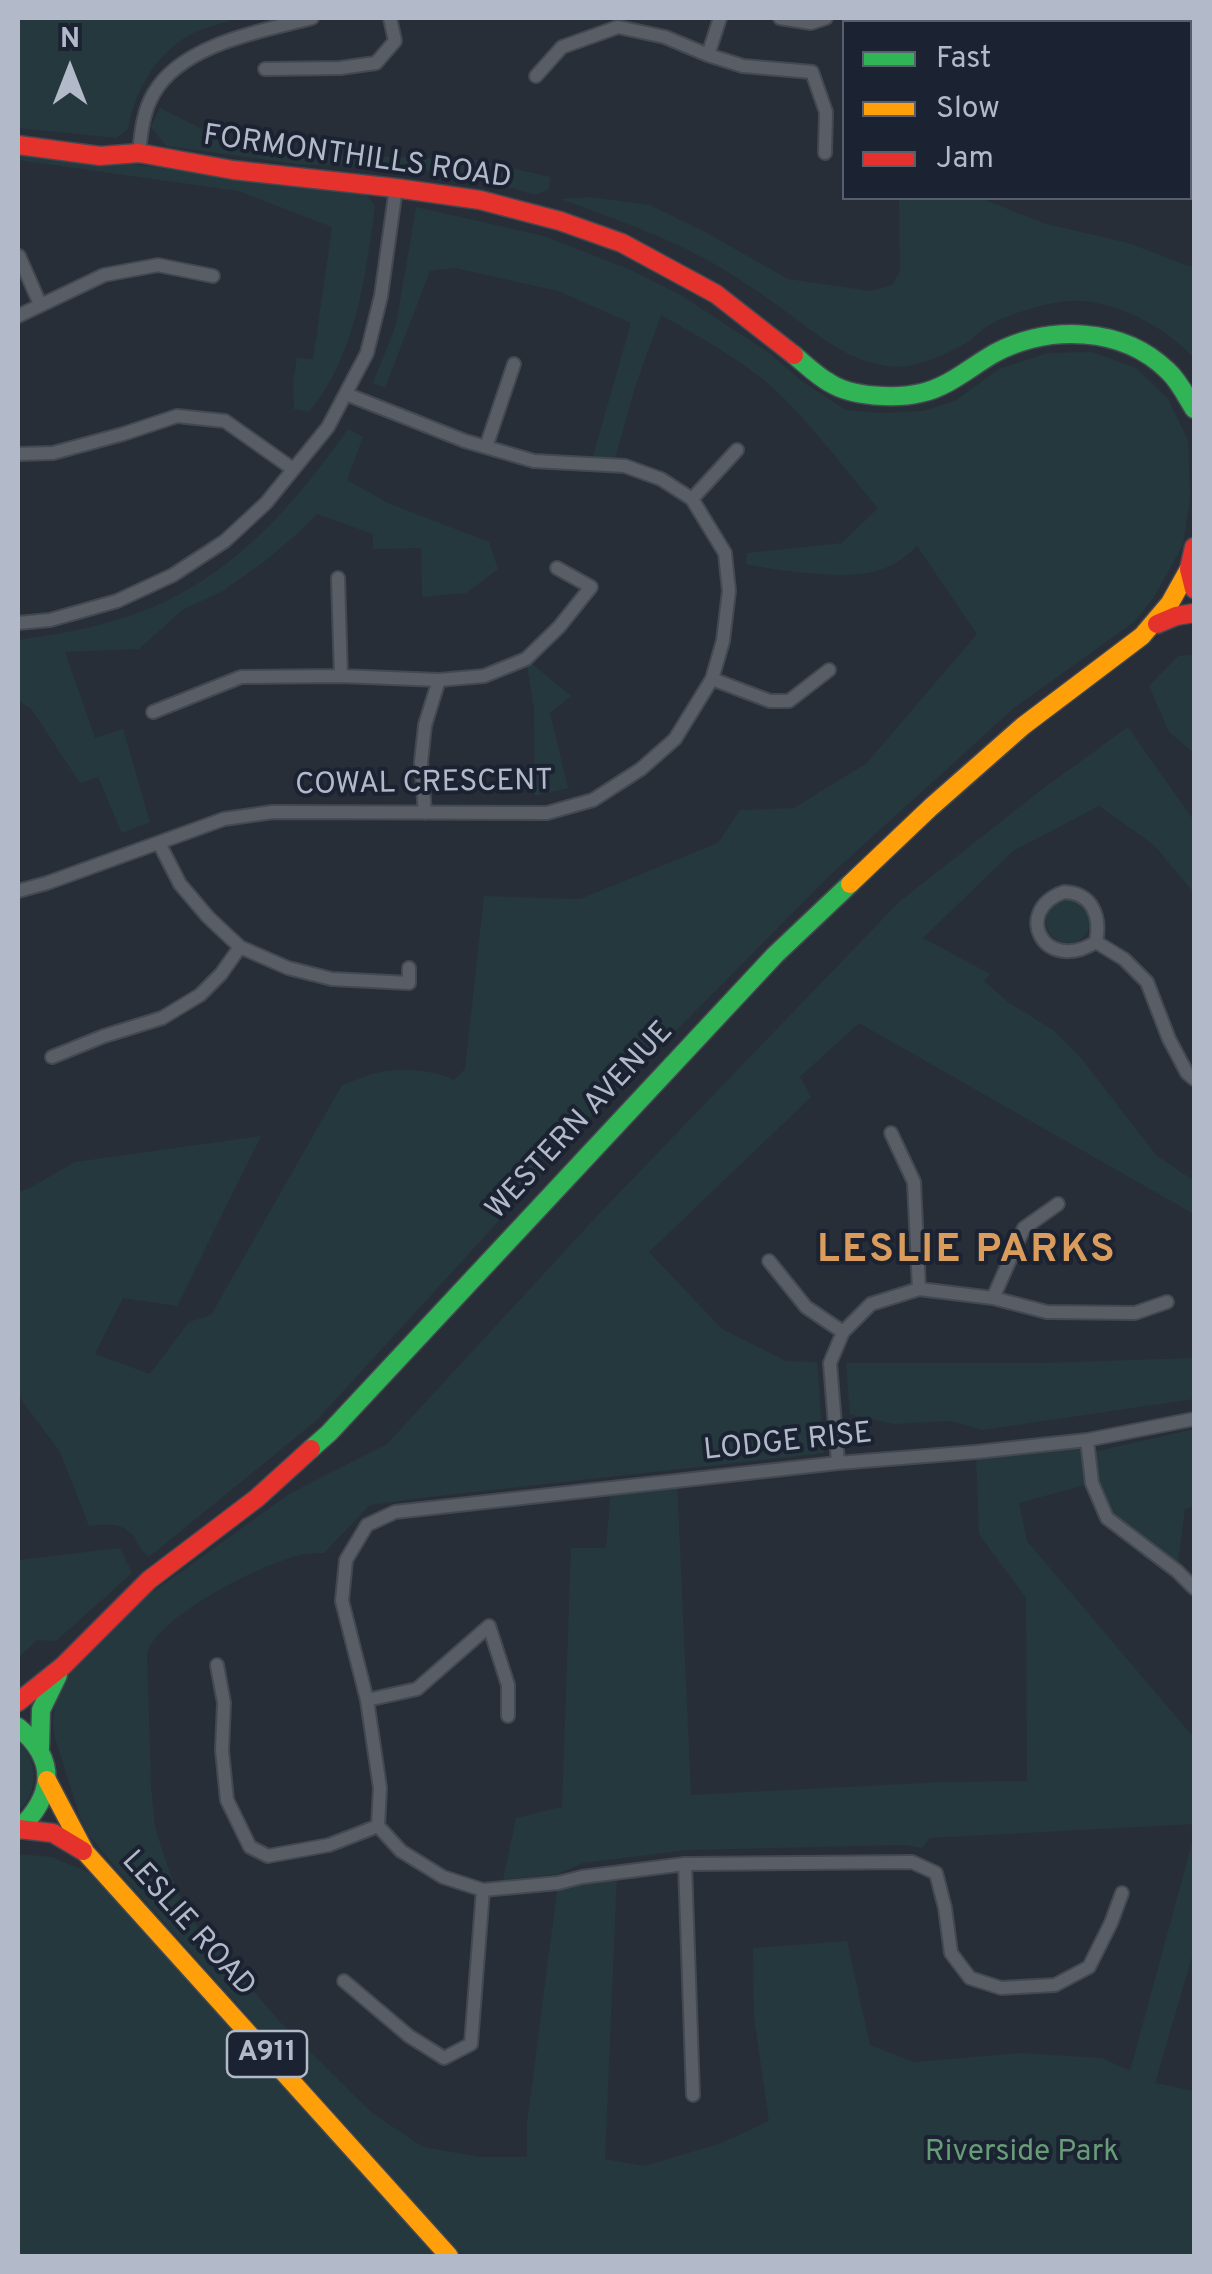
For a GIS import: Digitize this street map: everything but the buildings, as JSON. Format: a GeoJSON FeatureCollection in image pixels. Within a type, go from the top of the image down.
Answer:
{"type":"FeatureCollection","features":[{"type":"Feature","properties":{"kind":"main road","name":"FORMONTHILLS ROAD"},"geometry":{"type":"LineString","coordinates":[[18,145],[100,156],[139,153],[233,170],[396,188],[480,200],[560,221],[622,243],[716,294],[832,385],[853,392],[903,397],[929,391],[948,384],[1008,347],[1065,332],[1111,339],[1150,358],[1168,372],[1194,409]]}},
{"type":"Feature","properties":{"kind":"main road"},"geometry":{"type":"LineString","coordinates":[[1152,626],[1180,590],[1194,547]]}},
{"type":"Feature","properties":{"kind":"main road"},"geometry":{"type":"LineString","coordinates":[[1189,569],[1194,589]]}},
{"type":"Feature","properties":{"kind":"main road"},"geometry":{"type":"LineString","coordinates":[[1152,626],[1194,613]]}},
{"type":"Feature","properties":{"kind":"main road","name":"WESTERN AVENUE"},"geometry":{"type":"LineString","coordinates":[[63,1666],[149,1580],[257,1498],[329,1433],[774,955],[850,881],[1023,726],[1152,626]]}},
{"type":"Feature","properties":{"kind":"main road"},"geometry":{"type":"LineString","coordinates":[[18,1702],[63,1666]]}},
{"type":"Feature","properties":{"kind":"main road"},"geometry":{"type":"LineString","coordinates":[[40,1748],[40,1710],[63,1666]]}},
{"type":"Feature","properties":{"kind":"main road"},"geometry":{"type":"LineString","coordinates":[[18,1727],[40,1748]]}},
{"type":"Feature","properties":{"kind":"main road","name":"A911"},"geometry":{"type":"LineString","coordinates":[[18,1829],[34,1816],[44,1799],[48,1780],[40,1748]]}},
{"type":"Feature","properties":{"kind":"main road","name":"A911"},"geometry":{"type":"LineString","coordinates":[[48,1780],[84,1852]]}},
{"type":"Feature","properties":{"kind":"main road","name":"A911"},"geometry":{"type":"LineString","coordinates":[[18,1829],[53,1833],[84,1852]]}},
{"type":"Feature","properties":{"kind":"main road","name":"LESLIE ROAD"},"geometry":{"type":"LineString","coordinates":[[84,1852],[448,2256]]}},
{"type":"Feature","properties":{"kind":"street"},"geometry":{"type":"LineString","coordinates":[[139,153],[143,121],[154,92],[174,71],[200,52],[312,18]]}},
{"type":"Feature","properties":{"kind":"street"},"geometry":{"type":"LineString","coordinates":[[266,70],[376,63],[396,41],[390,18]]}},
{"type":"Feature","properties":{"kind":"street"},"geometry":{"type":"LineString","coordinates":[[708,55],[720,18]]}},
{"type":"Feature","properties":{"kind":"street"},"geometry":{"type":"LineString","coordinates":[[780,18],[811,23],[826,18]]}},
{"type":"Feature","properties":{"kind":"street"},"geometry":{"type":"LineString","coordinates":[[536,76],[562,48],[618,27],[665,37],[743,66],[812,72],[826,112],[825,153]]}},
{"type":"Feature","properties":{"kind":"street"},"geometry":{"type":"LineString","coordinates":[[18,623],[50,620],[118,601],[173,576],[225,540],[266,504],[328,428],[366,352],[381,296],[396,188]]}},
{"type":"Feature","properties":{"kind":"street"},"geometry":{"type":"LineString","coordinates":[[19,256],[40,304]]}},
{"type":"Feature","properties":{"kind":"street"},"geometry":{"type":"LineString","coordinates":[[18,316],[104,275],[158,265],[214,276]]}},
{"type":"Feature","properties":{"kind":"street"},"geometry":{"type":"LineString","coordinates":[[486,447],[514,364]]}},
{"type":"Feature","properties":{"kind":"street","name":"COWAL CRESCENT"},"geometry":{"type":"LineString","coordinates":[[18,891],[224,819],[273,812],[546,814],[593,800],[641,770],[675,739],[712,678],[723,641],[730,592],[725,553],[692,499],[661,479],[625,466],[534,461],[465,441],[346,394]]}},
{"type":"Feature","properties":{"kind":"street"},"geometry":{"type":"LineString","coordinates":[[18,454],[53,453],[177,416],[225,421],[293,469]]}},
{"type":"Feature","properties":{"kind":"street"},"geometry":{"type":"LineString","coordinates":[[692,499],[737,450]]}},
{"type":"Feature","properties":{"kind":"street"},"geometry":{"type":"LineString","coordinates":[[153,712],[241,677],[439,680],[484,676],[526,659],[559,627],[591,587],[557,568]]}},
{"type":"Feature","properties":{"kind":"street"},"geometry":{"type":"LineString","coordinates":[[338,578],[341,676]]}},
{"type":"Feature","properties":{"kind":"street"},"geometry":{"type":"LineString","coordinates":[[712,678],[770,700],[789,701],[829,670]]}},
{"type":"Feature","properties":{"kind":"street"},"geometry":{"type":"LineString","coordinates":[[424,814],[424,725],[439,680]]}},
{"type":"Feature","properties":{"kind":"street"},"geometry":{"type":"LineString","coordinates":[[159,843],[180,884],[240,947],[288,968],[332,980],[408,990],[409,968]]}},
{"type":"Feature","properties":{"kind":"street"},"geometry":{"type":"LineString","coordinates":[[1078,893],[1096,913],[1096,942],[1072,952],[1047,946],[1039,936],[1042,907],[1052,896],[1078,893]]}},
{"type":"Feature","properties":{"kind":"street"},"geometry":{"type":"LineString","coordinates":[[1096,942],[1124,959],[1147,982],[1169,1039],[1194,1079]]}},
{"type":"Feature","properties":{"kind":"street"},"geometry":{"type":"LineString","coordinates":[[52,1058],[162,1018],[200,996],[240,947]]}},
{"type":"Feature","properties":{"kind":"street"},"geometry":{"type":"LineString","coordinates":[[891,1133],[914,1182],[919,1289]]}},
{"type":"Feature","properties":{"kind":"street"},"geometry":{"type":"LineString","coordinates":[[993,1298],[1024,1228],[1058,1204]]}},
{"type":"Feature","properties":{"kind":"street"},"geometry":{"type":"LineString","coordinates":[[769,1261],[806,1307],[843,1332]]}},
{"type":"Feature","properties":{"kind":"street"},"geometry":{"type":"LineString","coordinates":[[838,1463],[830,1363],[843,1332],[871,1304],[919,1289],[993,1298],[1047,1312],[1135,1313],[1167,1302]]}},
{"type":"Feature","properties":{"kind":"street","name":"LODGE RISE"},"geometry":{"type":"LineString","coordinates":[[367,1700],[342,1602],[346,1560],[367,1524],[395,1512],[1087,1440],[1194,1418]]}},
{"type":"Feature","properties":{"kind":"street"},"geometry":{"type":"LineString","coordinates":[[1087,1440],[1092,1483],[1107,1518],[1194,1588]]}},
{"type":"Feature","properties":{"kind":"street"},"geometry":{"type":"LineString","coordinates":[[508,1716],[508,1685],[489,1626],[416,1689],[367,1700],[380,1788],[378,1826],[401,1851],[443,1877],[483,1890],[685,1864],[912,1862],[936,1873],[951,1953],[970,1978],[1000,1988],[1054,1985],[1088,1967],[1122,1893]]}},
{"type":"Feature","properties":{"kind":"street"},"geometry":{"type":"LineString","coordinates":[[217,1665],[224,1703],[222,1750],[227,1800],[250,1847],[268,1856],[329,1845],[378,1826]]}},
{"type":"Feature","properties":{"kind":"street"},"geometry":{"type":"LineString","coordinates":[[685,1864],[693,2095]]}},
{"type":"Feature","properties":{"kind":"street"},"geometry":{"type":"LineString","coordinates":[[344,1981],[409,2036],[444,2058],[471,2044],[483,1890]]}},
{"type":"Feature","properties":{"kind":"green space"},"geometry":{"type":"Polygon","coordinates":[[[18,18],[238,18],[192,34],[174,45],[155,65],[135,102],[128,129],[116,138],[18,128],[18,18]]]}},
{"type":"Feature","properties":{"kind":"green space"},"geometry":{"type":"Polygon","coordinates":[[[160,108],[228,142],[284,153],[477,160],[550,177],[549,189],[536,195],[466,175],[398,167],[297,164],[166,146],[151,127],[160,108]]]}},
{"type":"Feature","properties":{"kind":"green space"},"geometry":{"type":"Polygon","coordinates":[[[18,150],[366,193],[375,207],[356,315],[338,366],[309,412],[294,409],[293,382],[297,358],[313,359],[332,227],[238,191],[18,160],[18,150]]]}},
{"type":"Feature","properties":{"kind":"green space"},"geometry":{"type":"Polygon","coordinates":[[[590,197],[650,205],[788,279],[871,291],[892,285],[900,271],[899,200],[985,200],[1043,223],[1128,243],[1194,268],[1194,358],[1171,337],[1128,312],[1071,301],[1036,307],[1002,319],[954,349],[915,365],[898,367],[865,361],[825,340],[728,272],[688,250],[561,199],[590,197]]]}},
{"type":"Feature","properties":{"kind":"green space"},"geometry":{"type":"Polygon","coordinates":[[[416,207],[544,236],[631,270],[679,294],[768,352],[803,382],[846,410],[923,411],[955,401],[999,369],[1048,353],[1092,352],[1136,368],[1168,399],[1188,440],[1190,497],[1183,545],[1154,597],[1134,622],[1014,708],[829,876],[574,1134],[558,1129],[544,1146],[541,1159],[547,1168],[317,1420],[149,1557],[124,1528],[89,1526],[60,1452],[18,1395],[18,1192],[75,1162],[261,1136],[177,1306],[123,1298],[95,1354],[150,1374],[189,1322],[211,1315],[342,1085],[399,1070],[428,1072],[454,1080],[465,1069],[484,896],[580,899],[718,843],[740,810],[794,808],[867,763],[977,634],[917,546],[888,567],[856,575],[746,564],[747,553],[842,543],[878,508],[809,425],[765,381],[661,315],[615,459],[593,456],[631,323],[558,291],[455,268],[430,271],[385,388],[373,383],[396,325],[416,207]]]}},
{"type":"Feature","properties":{"kind":"green space"},"geometry":{"type":"Polygon","coordinates":[[[348,429],[363,437],[347,480],[390,504],[489,542],[498,569],[466,593],[422,597],[421,548],[373,549],[373,534],[317,514],[265,561],[223,591],[182,610],[139,649],[65,652],[95,738],[123,729],[150,822],[122,833],[98,777],[80,783],[32,710],[18,700],[18,640],[86,628],[135,614],[182,593],[262,533],[348,429]]]}},
{"type":"Feature","properties":{"kind":"green space"},"geometry":{"type":"Polygon","coordinates":[[[1194,655],[1194,753],[1169,732],[1149,686],[1178,656],[1194,655]]]}},
{"type":"Feature","properties":{"kind":"green space"},"geometry":{"type":"Polygon","coordinates":[[[526,659],[571,696],[550,713],[568,788],[535,796],[534,709],[526,659]]]}},
{"type":"Feature","properties":{"kind":"green space","name":"Riverside Park"},"geometry":{"type":"Polygon","coordinates":[[[1128,727],[1194,821],[1194,893],[1154,845],[1099,806],[1013,851],[923,938],[990,974],[984,981],[1008,1002],[1053,1030],[1081,1058],[1156,1155],[1194,1181],[1194,1214],[859,1023],[800,1077],[811,1097],[649,1252],[722,1329],[786,1361],[817,1362],[824,1453],[370,1505],[324,1553],[283,1560],[238,1580],[192,1607],[157,1637],[147,1652],[151,1785],[155,1827],[189,1917],[280,2022],[372,2113],[423,2147],[480,2157],[527,2157],[527,2124],[558,1883],[617,1873],[605,2159],[644,2166],[719,2144],[769,2121],[754,2017],[753,1948],[847,1941],[870,2045],[914,2062],[1020,2053],[1102,2058],[1130,2071],[1194,1836],[1194,1950],[1155,2083],[1194,2091],[1194,2256],[463,2256],[89,1835],[55,1738],[53,1722],[59,1690],[149,1595],[289,1494],[387,1444],[597,1216],[899,902],[1128,727]]]}},
{"type":"Feature","properties":{"kind":"green space"},"geometry":{"type":"Polygon","coordinates":[[[1068,899],[1083,906],[1090,921],[1083,936],[1068,943],[1053,936],[1046,921],[1053,906],[1068,899]]]}},
{"type":"Feature","properties":{"kind":"green space"},"geometry":{"type":"Polygon","coordinates":[[[1194,1358],[1194,1399],[982,1430],[951,1421],[894,1424],[850,1414],[846,1363],[1194,1358]]]}},
{"type":"Feature","properties":{"kind":"green space"},"geometry":{"type":"Polygon","coordinates":[[[1194,1429],[1194,1506],[1185,1509],[1177,1571],[1107,1518],[1092,1483],[1019,1503],[1027,1541],[1194,1738],[1194,1824],[930,1838],[922,1848],[905,1845],[688,1850],[583,1863],[558,1874],[503,1880],[516,1818],[562,1807],[571,1548],[606,1548],[611,1489],[677,1481],[691,1795],[1027,1781],[1026,1598],[979,1534],[976,1452],[1087,1440],[1089,1453],[1194,1429]]]}},
{"type":"Feature","properties":{"kind":"green space"},"geometry":{"type":"Polygon","coordinates":[[[120,1548],[132,1573],[56,1641],[37,1640],[18,1658],[18,1560],[120,1548]]]}},
{"type":"Feature","properties":{"kind":"green space"},"geometry":{"type":"Polygon","coordinates":[[[18,1742],[30,1758],[34,1776],[30,1795],[18,1811],[18,1742]]]}},
{"type":"Feature","properties":{"kind":"green space"},"geometry":{"type":"Polygon","coordinates":[[[18,1854],[52,1857],[97,1876],[441,2256],[18,2256],[18,1854]]]}},
{"type":"Feature","properties":{"kind":"traffic: fast"},"geometry":{"type":"LineString","coordinates":[[794,355],[839,388],[874,396],[899,396],[941,386],[1016,344],[1061,335],[1107,338],[1150,356],[1172,375],[1194,409]]}},
{"type":"Feature","properties":{"kind":"traffic: fast"},"geometry":{"type":"LineString","coordinates":[[311,1449],[775,955],[850,884]]}},
{"type":"Feature","properties":{"kind":"traffic: fast"},"geometry":{"type":"LineString","coordinates":[[40,1748],[41,1710],[58,1675]]}},
{"type":"Feature","properties":{"kind":"traffic: fast"},"geometry":{"type":"LineString","coordinates":[[18,1727],[40,1752],[46,1778],[39,1804],[18,1830]]}},
{"type":"Feature","properties":{"kind":"traffic: slow"},"geometry":{"type":"LineString","coordinates":[[850,884],[1023,726],[1142,636],[1170,603],[1189,569]]}},
{"type":"Feature","properties":{"kind":"traffic: slow"},"geometry":{"type":"LineString","coordinates":[[47,1780],[85,1852],[449,2256]]}},
{"type":"Feature","properties":{"kind":"traffic: jam"},"geometry":{"type":"LineString","coordinates":[[18,145],[100,156],[139,153],[233,170],[396,188],[480,200],[560,221],[622,243],[716,294],[794,355]]}},
{"type":"Feature","properties":{"kind":"traffic: jam"},"geometry":{"type":"LineString","coordinates":[[1194,547],[1189,569],[1194,589]]}},
{"type":"Feature","properties":{"kind":"traffic: jam"},"geometry":{"type":"LineString","coordinates":[[1157,624],[1194,613]]}},
{"type":"Feature","properties":{"kind":"traffic: jam"},"geometry":{"type":"LineString","coordinates":[[18,1702],[63,1666],[149,1580],[257,1498],[311,1449]]}},
{"type":"Feature","properties":{"kind":"traffic: jam"},"geometry":{"type":"LineString","coordinates":[[19,1829],[53,1833],[83,1851]]}},
{"type":"Feature","properties":{"kind":"district","name":"LESLIE PARKS"},"geometry":{"type":"Point","coordinates":[967,1253]}}]}
